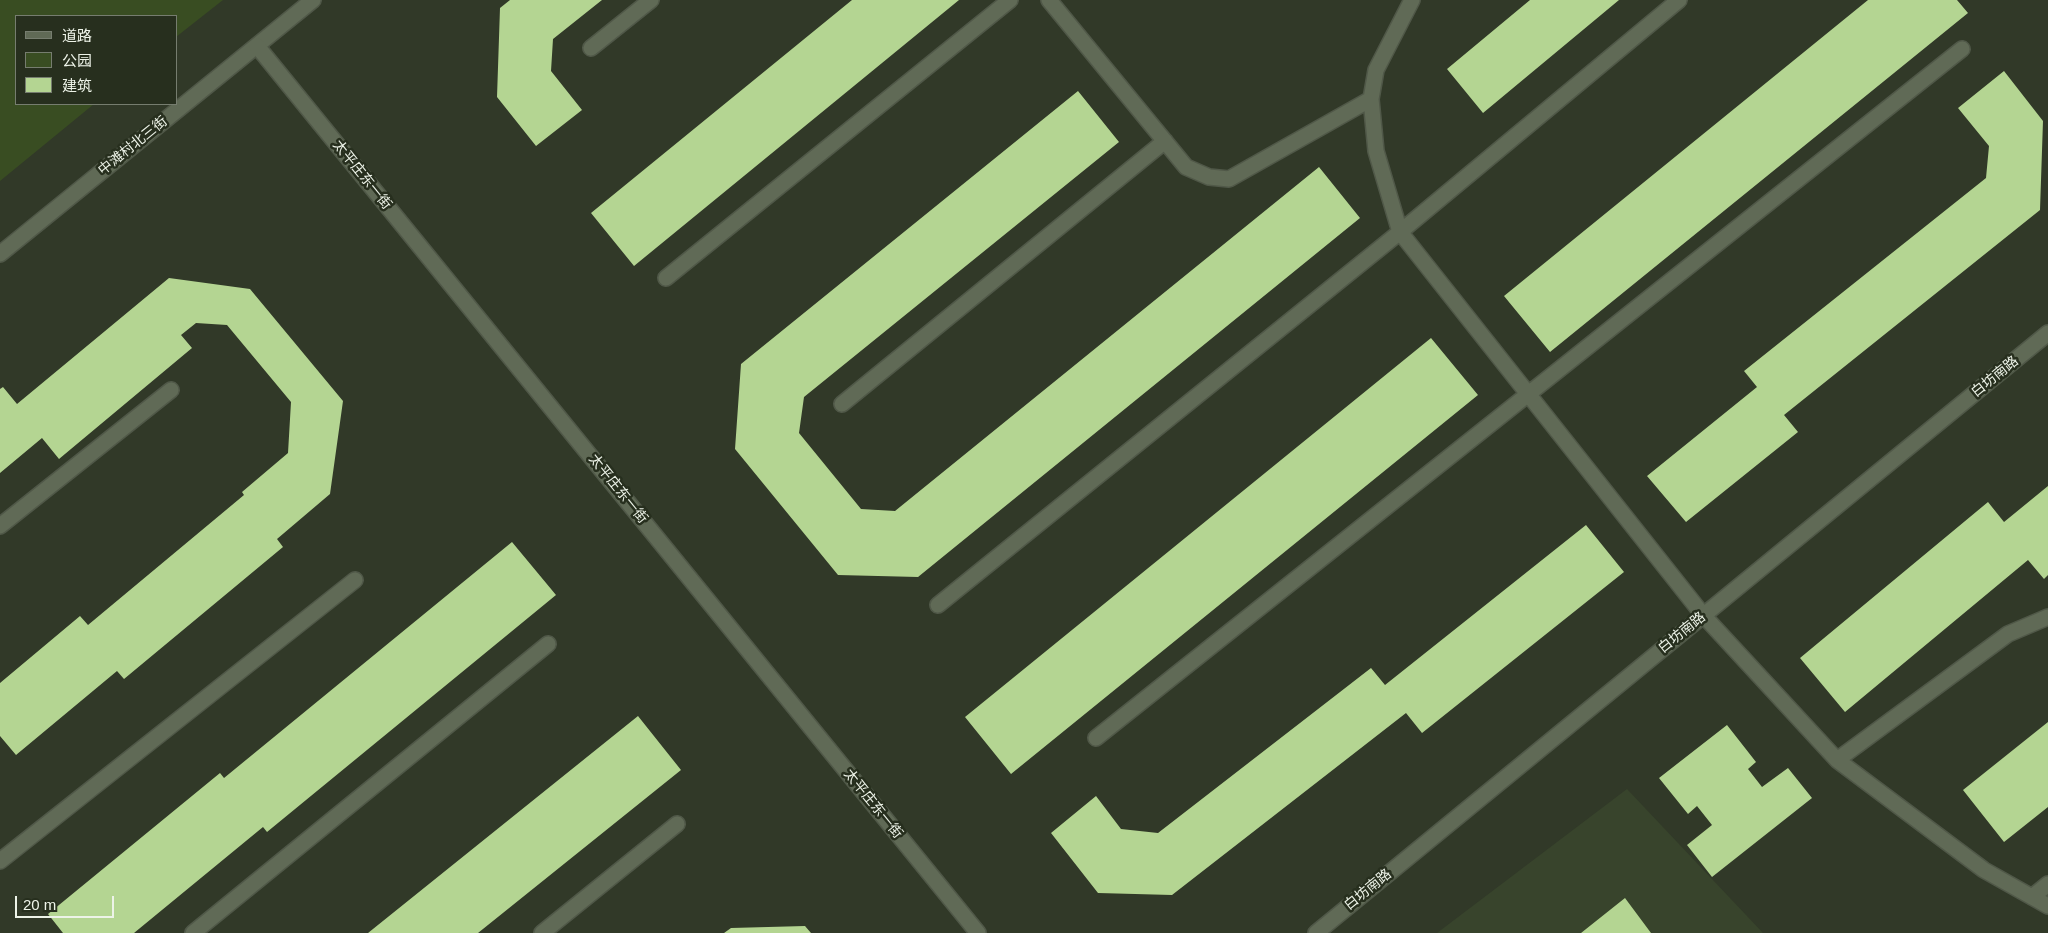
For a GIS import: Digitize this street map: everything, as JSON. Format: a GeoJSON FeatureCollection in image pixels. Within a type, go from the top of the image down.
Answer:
{"type":"FeatureCollection","features":[{"type":"Feature","properties":{"kind":"street","name":"中滩村北三街"},"geometry":{"type":"LineString","coordinates":[[0,254],[313,0]]}},
{"type":"Feature","properties":{"kind":"street"},"geometry":{"type":"LineString","coordinates":[[591,48],[651,0]]}},
{"type":"Feature","properties":{"kind":"street"},"geometry":{"type":"LineString","coordinates":[[666,278],[1010,0]]}},
{"type":"Feature","properties":{"kind":"street"},"geometry":{"type":"LineString","coordinates":[[1049,0],[1186,168],[1209,177],[1229,179],[1371,98]]}},
{"type":"Feature","properties":{"kind":"street"},"geometry":{"type":"LineString","coordinates":[[1412,0],[1376,70],[1371,98],[1376,151],[1400,232],[1703,615],[1837,760],[1984,870],[2048,906]]}},
{"type":"Feature","properties":{"kind":"street"},"geometry":{"type":"LineString","coordinates":[[938,605],[1400,232],[1679,0]]}},
{"type":"Feature","properties":{"kind":"street","name":"太平庄东一街"},"geometry":{"type":"LineString","coordinates":[[257,46],[978,933]]}},
{"type":"Feature","properties":{"kind":"street"},"geometry":{"type":"LineString","coordinates":[[1096,738],[1962,48]]}},
{"type":"Feature","properties":{"kind":"street"},"geometry":{"type":"LineString","coordinates":[[842,404],[1165,141]]}},
{"type":"Feature","properties":{"kind":"street","name":"白坊南路"},"geometry":{"type":"LineString","coordinates":[[1316,933],[2048,333]]}},
{"type":"Feature","properties":{"kind":"street"},"geometry":{"type":"LineString","coordinates":[[0,526],[172,390]]}},
{"type":"Feature","properties":{"kind":"street"},"geometry":{"type":"LineString","coordinates":[[0,861],[355,580]]}},
{"type":"Feature","properties":{"kind":"street"},"geometry":{"type":"LineString","coordinates":[[1837,760],[2008,634],[2048,617]]}},
{"type":"Feature","properties":{"kind":"street"},"geometry":{"type":"LineString","coordinates":[[193,933],[548,644]]}},
{"type":"Feature","properties":{"kind":"street"},"geometry":{"type":"LineString","coordinates":[[542,933],[676,824]]}},
{"type":"Feature","properties":{"kind":"street"},"geometry":{"type":"LineString","coordinates":[[2032,897],[2048,884]]}},
{"type":"Feature","properties":{"kind":"shaded area"},"geometry":{"type":"Polygon","coordinates":[[[1627,789],[1763,933],[1437,933],[1627,789]]]}},
{"type":"Feature","properties":{"kind":"green space"},"geometry":{"type":"Polygon","coordinates":[[[0,0],[223,0],[178,35],[178,15],[15,15],[15,105],[93,105],[0,181],[0,0]]]}},
{"type":"Feature","properties":{"kind":"building"},"geometry":{"type":"Polygon","coordinates":[[[510,0],[602,0],[553,39],[551,71],[582,110],[536,146],[497,97],[500,8],[510,0]]]}},
{"type":"Feature","properties":{"kind":"building"},"geometry":{"type":"Polygon","coordinates":[[[852,0],[959,0],[634,266],[591,213],[852,0]]]}},
{"type":"Feature","properties":{"kind":"building"},"geometry":{"type":"Polygon","coordinates":[[[1530,0],[1619,0],[1483,113],[1447,69],[1530,0]]]}},
{"type":"Feature","properties":{"kind":"building"},"geometry":{"type":"Polygon","coordinates":[[[1868,0],[1957,0],[1968,13],[1550,352],[1504,296],[1868,0]]]}},
{"type":"Feature","properties":{"kind":"building"},"geometry":{"type":"Polygon","coordinates":[[[2004,71],[2043,121],[2040,210],[1784,415],[1798,432],[1686,522],[1647,476],[1757,387],[1744,371],[1986,178],[1989,146],[1958,108],[2004,71]]]}},
{"type":"Feature","properties":{"kind":"building"},"geometry":{"type":"Polygon","coordinates":[[[1078,91],[1119,142],[804,397],[799,433],[861,509],[895,511],[1319,167],[1360,218],[918,577],[838,575],[735,449],[741,364],[1078,91]]]}},
{"type":"Feature","properties":{"kind":"building"},"geometry":{"type":"Polygon","coordinates":[[[169,278],[250,289],[343,401],[330,494],[277,539],[283,547],[124,679],[117,671],[16,755],[0,736],[0,683],[80,616],[88,625],[244,495],[242,492],[288,453],[291,402],[227,325],[196,323],[181,335],[192,348],[59,459],[42,438],[0,473],[0,389],[3,387],[17,404],[169,278]]]}},
{"type":"Feature","properties":{"kind":"building"},"geometry":{"type":"Polygon","coordinates":[[[1431,338],[1478,395],[1011,774],[965,717],[1431,338]]]}},
{"type":"Feature","properties":{"kind":"building"},"geometry":{"type":"Polygon","coordinates":[[[2048,486],[2048,575],[2044,579],[2028,560],[1845,712],[1800,658],[1988,502],[2004,522],[2048,486]]]}},
{"type":"Feature","properties":{"kind":"building"},"geometry":{"type":"Polygon","coordinates":[[[1586,525],[1624,572],[1422,733],[1406,713],[1172,895],[1098,893],[1051,833],[1096,796],[1121,829],[1158,833],[1371,668],[1385,685],[1586,525]]]}},
{"type":"Feature","properties":{"kind":"building"},"geometry":{"type":"Polygon","coordinates":[[[512,542],[556,595],[267,832],[263,827],[134,933],[63,933],[48,914],[220,773],[224,778],[512,542]]]}},
{"type":"Feature","properties":{"kind":"building"},"geometry":{"type":"Polygon","coordinates":[[[638,716],[681,770],[478,933],[368,933],[638,716]]]}},
{"type":"Feature","properties":{"kind":"building"},"geometry":{"type":"Polygon","coordinates":[[[2048,722],[2048,807],[2004,842],[1963,790],[2048,722]]]}},
{"type":"Feature","properties":{"kind":"building"},"geometry":{"type":"Polygon","coordinates":[[[1727,725],[1756,762],[1748,769],[1762,787],[1788,768],[1812,798],[1712,877],[1687,845],[1712,825],[1697,806],[1688,814],[1659,778],[1727,725]]]}},
{"type":"Feature","properties":{"kind":"building"},"geometry":{"type":"Polygon","coordinates":[[[1625,898],[1651,933],[1581,933],[1625,898]]]}},
{"type":"Feature","properties":{"kind":"building"},"geometry":{"type":"Polygon","coordinates":[[[805,926],[811,933],[724,933],[731,928],[805,926]]]}}]}
